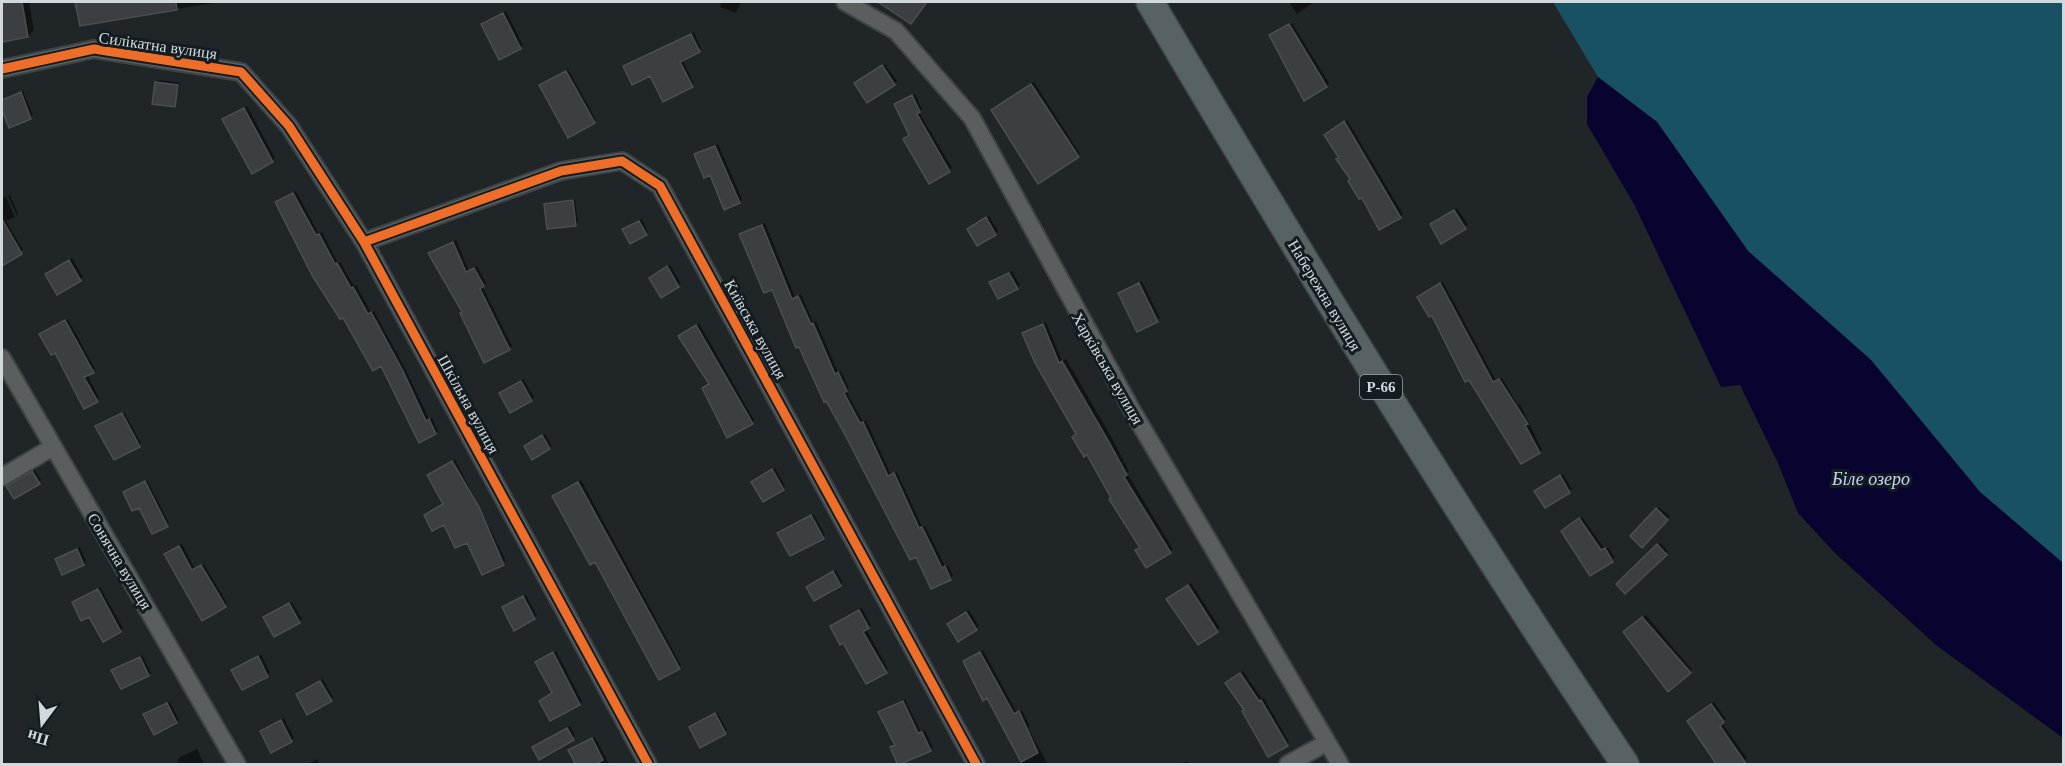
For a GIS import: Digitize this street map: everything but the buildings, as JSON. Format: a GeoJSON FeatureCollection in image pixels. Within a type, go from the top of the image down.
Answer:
{"type":"FeatureCollection","features":[{"type":"Feature","properties":{"kind":"main road","name":"Набережна вулиця"},"geometry":{"type":"LineString","coordinates":[[1150,2],[1249,171],[1437,478],[1625,765]]}},
{"type":"Feature","properties":{"kind":"street","name":"Харківська вулиця"},"geometry":{"type":"LineString","coordinates":[[845,2],[896,31],[972,118],[1121,392],[1340,765]]}},
{"type":"Feature","properties":{"kind":"street","name":"Силікатна вулиця"},"geometry":{"type":"LineString","coordinates":[[2,69],[94,49],[241,72]]}},
{"type":"Feature","properties":{"kind":"street","name":"Шкільна вулиця"},"geometry":{"type":"LineString","coordinates":[[241,72],[289,126],[364,242],[648,765]]}},
{"type":"Feature","properties":{"kind":"street","name":"Київська вулиця"},"geometry":{"type":"LineString","coordinates":[[364,242],[561,171],[622,161],[660,186],[976,765]]}},
{"type":"Feature","properties":{"kind":"street","name":"Сонячна вулиця"},"geometry":{"type":"LineString","coordinates":[[2,358],[237,765]]}},
{"type":"Feature","properties":{"kind":"street"},"geometry":{"type":"LineString","coordinates":[[2,477],[53,447]]}},
{"type":"Feature","properties":{"kind":"street"},"geometry":{"type":"LineString","coordinates":[[1288,765],[1326,742]]}},
{"type":"Feature","properties":{"kind":"shaded area"},"geometry":{"type":"Polygon","coordinates":[[[1553,2],[2063,2],[2063,563],[1980,492],[1871,360],[1748,251],[1657,122],[1598,77],[1553,2]]]}},
{"type":"Feature","properties":{"kind":"water","name":"Біле озеро"},"geometry":{"type":"Polygon","coordinates":[[[1598,77],[1657,122],[1748,251],[1871,360],[1980,492],[2063,563],[2063,738],[1936,645],[1834,552],[1798,513],[1778,463],[1740,385],[1721,387],[1634,204],[1587,124],[1587,97],[1598,77]]]}},
{"type":"Feature","properties":{"kind":"cycle path"},"geometry":{"type":"LineString","coordinates":[[2,69],[94,49],[241,72],[289,126],[364,242],[648,764]]}},
{"type":"Feature","properties":{"kind":"cycle path"},"geometry":{"type":"LineString","coordinates":[[364,242],[561,171],[622,161],[660,186],[976,764]]}}]}
